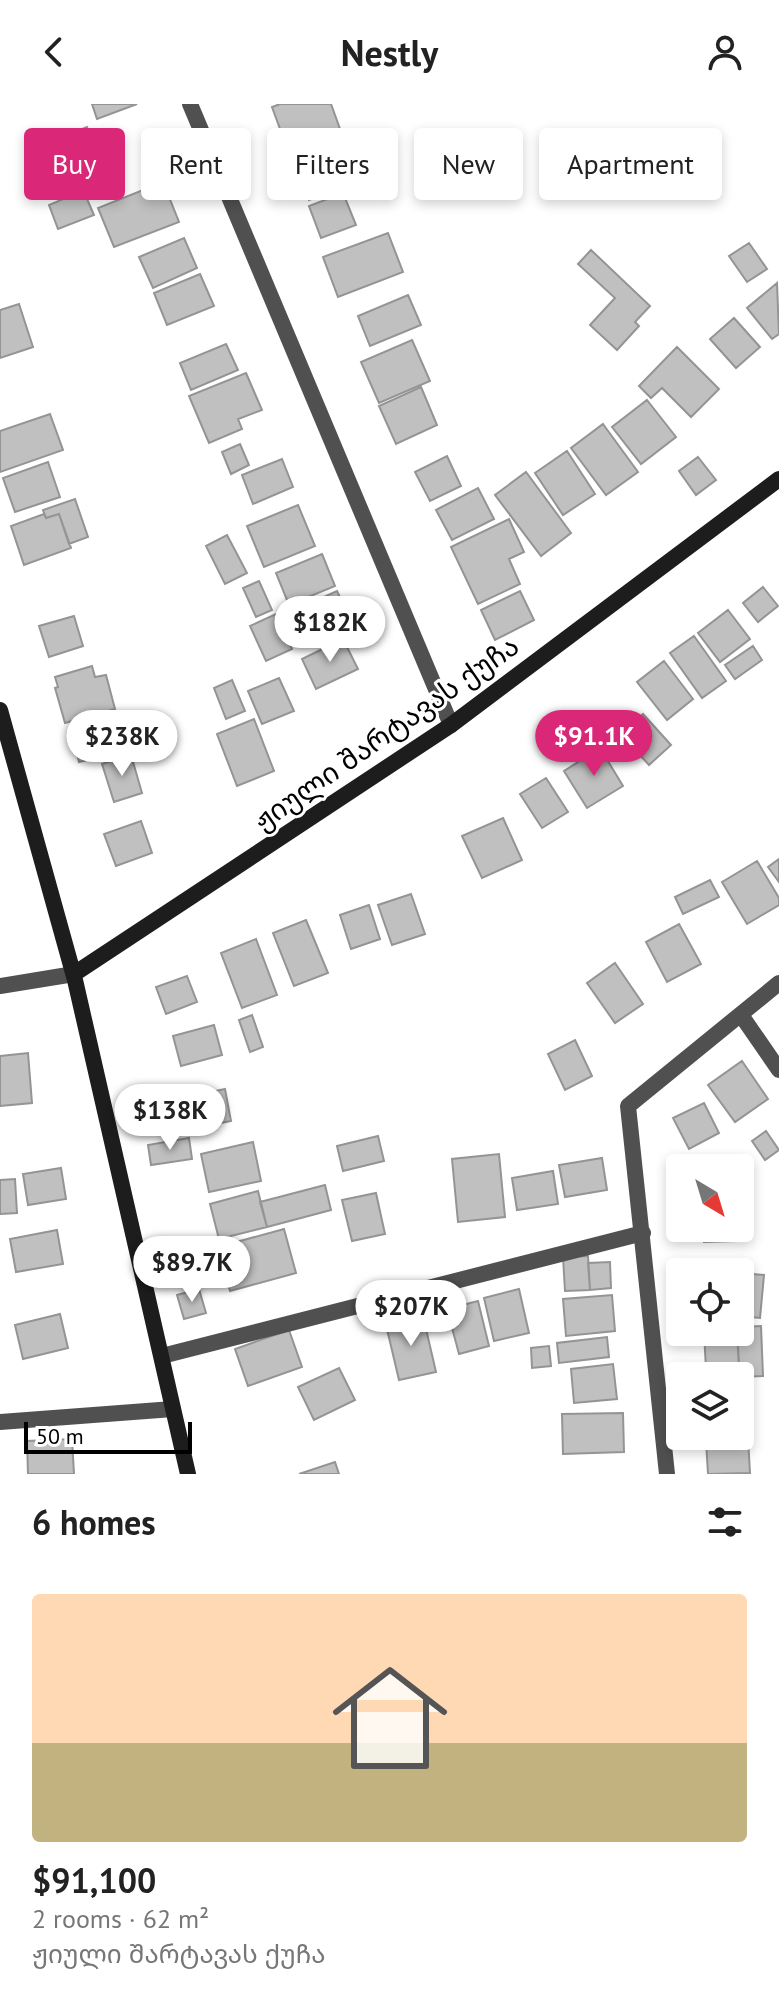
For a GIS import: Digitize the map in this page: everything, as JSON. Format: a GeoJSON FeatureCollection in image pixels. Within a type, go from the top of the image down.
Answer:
{"type":"FeatureCollection","features":[{"type":"Feature","properties":{"kind":"street"},"geometry":{"type":"LineString","coordinates":[[190,104],[451,725]]}},
{"type":"Feature","properties":{"kind":"street","name":"ჟიული შარტავას ქუჩა"},"geometry":{"type":"LineString","coordinates":[[0,986],[74,974],[451,725],[779,479]]}},
{"type":"Feature","properties":{"kind":"street"},"geometry":{"type":"LineString","coordinates":[[0,710],[74,974],[188,1474]]}},
{"type":"Feature","properties":{"kind":"street"},"geometry":{"type":"LineString","coordinates":[[667,1474],[628,1106],[779,983]]}},
{"type":"Feature","properties":{"kind":"street"},"geometry":{"type":"LineString","coordinates":[[741,1015],[779,1070]]}},
{"type":"Feature","properties":{"kind":"street"},"geometry":{"type":"LineString","coordinates":[[162,1356],[643,1233]]}},
{"type":"Feature","properties":{"kind":"street"},"geometry":{"type":"LineString","coordinates":[[0,1422],[173,1409]]}},
{"type":"Feature","properties":{"kind":"building"},"geometry":{"type":"Polygon","coordinates":[[[92,104],[137,104],[97,119],[92,104]]]}},
{"type":"Feature","properties":{"kind":"building"},"geometry":{"type":"Polygon","coordinates":[[[280,104],[331,104],[340,128],[280,128],[272,107],[280,104]]]}},
{"type":"Feature","properties":{"kind":"building"},"geometry":{"type":"Polygon","coordinates":[[[141,191],[141,200],[170,200],[179,222],[114,247],[98,208],[125,200],[125,197],[141,191]]]}},
{"type":"Feature","properties":{"kind":"building"},"geometry":{"type":"Polygon","coordinates":[[[61,200],[87,200],[94,215],[58,229],[49,205],[61,200]]]}},
{"type":"Feature","properties":{"kind":"building"},"geometry":{"type":"Polygon","coordinates":[[[325,200],[346,200],[356,225],[321,238],[309,206],[325,200]]]}},
{"type":"Feature","properties":{"kind":"building"},"geometry":{"type":"Polygon","coordinates":[[[388,233],[403,272],[338,297],[323,257],[388,233]]]}},
{"type":"Feature","properties":{"kind":"building"},"geometry":{"type":"Polygon","coordinates":[[[184,238],[197,268],[153,288],[139,257],[184,238]]]}},
{"type":"Feature","properties":{"kind":"building"},"geometry":{"type":"Polygon","coordinates":[[[749,243],[767,269],[747,282],[729,256],[749,243]]]}},
{"type":"Feature","properties":{"kind":"building"},"geometry":{"type":"Polygon","coordinates":[[[591,250],[650,306],[635,322],[639,326],[617,350],[590,325],[615,298],[578,264],[591,250]]]}},
{"type":"Feature","properties":{"kind":"building"},"geometry":{"type":"Polygon","coordinates":[[[200,274],[214,306],[167,325],[154,293],[200,274]]]}},
{"type":"Feature","properties":{"kind":"building"},"geometry":{"type":"Polygon","coordinates":[[[777,283],[779,334],[772,339],[747,308],[777,283]]]}},
{"type":"Feature","properties":{"kind":"building"},"geometry":{"type":"Polygon","coordinates":[[[408,295],[421,325],[370,346],[358,316],[408,295]]]}},
{"type":"Feature","properties":{"kind":"building"},"geometry":{"type":"Polygon","coordinates":[[[19,304],[33,347],[0,358],[0,310],[19,304]]]}},
{"type":"Feature","properties":{"kind":"building"},"geometry":{"type":"Polygon","coordinates":[[[734,318],[760,347],[736,368],[710,339],[734,318]]]}},
{"type":"Feature","properties":{"kind":"building"},"geometry":{"type":"Polygon","coordinates":[[[412,340],[430,381],[379,403],[361,362],[412,340]]]}},
{"type":"Feature","properties":{"kind":"building"},"geometry":{"type":"Polygon","coordinates":[[[226,344],[238,370],[191,390],[180,363],[226,344]]]}},
{"type":"Feature","properties":{"kind":"building"},"geometry":{"type":"Polygon","coordinates":[[[677,347],[719,389],[691,417],[662,388],[651,398],[639,386],[677,347]]]}},
{"type":"Feature","properties":{"kind":"building"},"geometry":{"type":"Polygon","coordinates":[[[246,373],[262,410],[238,419],[242,429],[209,443],[189,396],[246,373]]]}},
{"type":"Feature","properties":{"kind":"building"},"geometry":{"type":"Polygon","coordinates":[[[421,387],[437,425],[396,444],[379,406],[421,387]]]}},
{"type":"Feature","properties":{"kind":"building"},"geometry":{"type":"Polygon","coordinates":[[[647,400],[676,437],[641,464],[612,427],[647,400]]]}},
{"type":"Feature","properties":{"kind":"building"},"geometry":{"type":"Polygon","coordinates":[[[50,414],[63,450],[0,472],[0,431],[50,414]]]}},
{"type":"Feature","properties":{"kind":"building"},"geometry":{"type":"Polygon","coordinates":[[[603,424],[638,472],[606,495],[571,448],[603,424]]]}},
{"type":"Feature","properties":{"kind":"building"},"geometry":{"type":"Polygon","coordinates":[[[240,444],[249,465],[231,474],[222,452],[240,444]]]}},
{"type":"Feature","properties":{"kind":"building"},"geometry":{"type":"Polygon","coordinates":[[[567,451],[595,494],[563,515],[535,473],[567,451]]]}},
{"type":"Feature","properties":{"kind":"building"},"geometry":{"type":"Polygon","coordinates":[[[447,456],[461,486],[430,501],[415,472],[447,456]]]}},
{"type":"Feature","properties":{"kind":"building"},"geometry":{"type":"Polygon","coordinates":[[[698,457],[716,480],[696,495],[679,471],[698,457]]]}},
{"type":"Feature","properties":{"kind":"building"},"geometry":{"type":"Polygon","coordinates":[[[282,459],[293,487],[253,504],[242,475],[282,459]]]}},
{"type":"Feature","properties":{"kind":"building"},"geometry":{"type":"Polygon","coordinates":[[[48,462],[60,497],[15,512],[3,478],[48,462]]]}},
{"type":"Feature","properties":{"kind":"building"},"geometry":{"type":"Polygon","coordinates":[[[526,472],[571,533],[541,556],[495,495],[526,472]]]}},
{"type":"Feature","properties":{"kind":"building"},"geometry":{"type":"Polygon","coordinates":[[[478,488],[494,519],[452,540],[436,510],[478,488]]]}},
{"type":"Feature","properties":{"kind":"building"},"geometry":{"type":"Polygon","coordinates":[[[75,499],[88,537],[69,544],[59,514],[46,518],[43,510],[75,499]]]}},
{"type":"Feature","properties":{"kind":"building"},"geometry":{"type":"Polygon","coordinates":[[[298,505],[315,546],[264,567],[247,526],[298,505]]]}},
{"type":"Feature","properties":{"kind":"building"},"geometry":{"type":"Polygon","coordinates":[[[44,514],[46,518],[59,514],[71,548],[24,565],[11,526],[44,514]]]}},
{"type":"Feature","properties":{"kind":"building"},"geometry":{"type":"Polygon","coordinates":[[[509,519],[524,552],[509,559],[520,584],[478,604],[451,547],[509,519]]]}},
{"type":"Feature","properties":{"kind":"building"},"geometry":{"type":"Polygon","coordinates":[[[227,535],[247,573],[225,584],[206,546],[227,535]]]}},
{"type":"Feature","properties":{"kind":"building"},"geometry":{"type":"Polygon","coordinates":[[[322,554],[335,586],[289,605],[276,573],[322,554]]]}},
{"type":"Feature","properties":{"kind":"building"},"geometry":{"type":"Polygon","coordinates":[[[259,581],[272,610],[256,617],[243,588],[259,581]]]}},
{"type":"Feature","properties":{"kind":"building"},"geometry":{"type":"Polygon","coordinates":[[[763,587],[778,606],[758,622],[743,603],[763,587]]]}},
{"type":"Feature","properties":{"kind":"building"},"geometry":{"type":"Polygon","coordinates":[[[337,591],[353,625],[303,647],[288,613],[337,591]]]}},
{"type":"Feature","properties":{"kind":"building"},"geometry":{"type":"Polygon","coordinates":[[[520,591],[534,620],[495,640],[481,610],[520,591]]]}},
{"type":"Feature","properties":{"kind":"building"},"geometry":{"type":"Polygon","coordinates":[[[728,610],[750,639],[720,662],[698,633],[728,610]]]}},
{"type":"Feature","properties":{"kind":"building"},"geometry":{"type":"Polygon","coordinates":[[[276,614],[292,649],[266,661],[250,626],[276,614]]]}},
{"type":"Feature","properties":{"kind":"building"},"geometry":{"type":"Polygon","coordinates":[[[74,616],[83,646],[49,657],[39,626],[74,616]]]}},
{"type":"Feature","properties":{"kind":"building"},"geometry":{"type":"Polygon","coordinates":[[[694,636],[726,681],[702,698],[670,653],[694,636]]]}},
{"type":"Feature","properties":{"kind":"building"},"geometry":{"type":"Polygon","coordinates":[[[343,639],[358,669],[316,689],[302,659],[343,639]]]}},
{"type":"Feature","properties":{"kind":"building"},"geometry":{"type":"Polygon","coordinates":[[[753,646],[762,660],[735,679],[725,665],[753,646]]]}},
{"type":"Feature","properties":{"kind":"building"},"geometry":{"type":"Polygon","coordinates":[[[664,661],[693,699],[667,720],[637,682],[664,661]]]}},
{"type":"Feature","properties":{"kind":"building"},"geometry":{"type":"Polygon","coordinates":[[[92,666],[95,677],[106,675],[115,709],[65,723],[55,677],[92,666]]]}},
{"type":"Feature","properties":{"kind":"building"},"geometry":{"type":"Polygon","coordinates":[[[279,678],[294,711],[262,724],[248,691],[279,678]]]}},
{"type":"Feature","properties":{"kind":"building"},"geometry":{"type":"Polygon","coordinates":[[[232,680],[245,711],[226,719],[214,688],[232,680]]]}},
{"type":"Feature","properties":{"kind":"building"},"geometry":{"type":"Polygon","coordinates":[[[643,714],[671,745],[649,765],[621,734],[643,714]]]}},
{"type":"Feature","properties":{"kind":"building"},"geometry":{"type":"Polygon","coordinates":[[[123,716],[130,746],[124,747],[125,751],[79,762],[78,758],[81,757],[74,729],[123,716]]]}},
{"type":"Feature","properties":{"kind":"building"},"geometry":{"type":"Polygon","coordinates":[[[254,719],[274,771],[237,786],[217,734],[254,719]]]}},
{"type":"Feature","properties":{"kind":"building"},"geometry":{"type":"Polygon","coordinates":[[[600,748],[623,786],[587,808],[564,771],[600,748]]]}},
{"type":"Feature","properties":{"kind":"building"},"geometry":{"type":"Polygon","coordinates":[[[131,755],[142,793],[114,802],[102,764],[131,755]]]}},
{"type":"Feature","properties":{"kind":"building"},"geometry":{"type":"Polygon","coordinates":[[[546,778],[568,812],[542,828],[520,794],[546,778]]]}},
{"type":"Feature","properties":{"kind":"building"},"geometry":{"type":"Polygon","coordinates":[[[503,818],[522,860],[482,878],[462,836],[503,818]]]}},
{"type":"Feature","properties":{"kind":"building"},"geometry":{"type":"Polygon","coordinates":[[[141,821],[152,853],[116,866],[104,834],[141,821]]]}},
{"type":"Feature","properties":{"kind":"building"},"geometry":{"type":"Polygon","coordinates":[[[779,859],[779,882],[768,867],[779,859]]]}},
{"type":"Feature","properties":{"kind":"building"},"geometry":{"type":"Polygon","coordinates":[[[757,861],[779,898],[779,905],[747,924],[722,882],[757,861]]]}},
{"type":"Feature","properties":{"kind":"building"},"geometry":{"type":"Polygon","coordinates":[[[710,880],[719,897],[683,914],[675,897],[710,880]]]}},
{"type":"Feature","properties":{"kind":"building"},"geometry":{"type":"Polygon","coordinates":[[[411,894],[425,934],[392,945],[378,905],[411,894]]]}},
{"type":"Feature","properties":{"kind":"building"},"geometry":{"type":"Polygon","coordinates":[[[369,905],[380,939],[351,949],[340,915],[369,905]]]}},
{"type":"Feature","properties":{"kind":"building"},"geometry":{"type":"Polygon","coordinates":[[[306,920],[328,973],[294,986],[273,933],[306,920]]]}},
{"type":"Feature","properties":{"kind":"building"},"geometry":{"type":"Polygon","coordinates":[[[679,924],[701,964],[667,982],[646,942],[679,924]]]}},
{"type":"Feature","properties":{"kind":"building"},"geometry":{"type":"Polygon","coordinates":[[[256,939],[277,995],[242,1008],[221,953],[256,939]]]}},
{"type":"Feature","properties":{"kind":"building"},"geometry":{"type":"Polygon","coordinates":[[[615,963],[643,1004],[615,1023],[587,983],[615,963]]]}},
{"type":"Feature","properties":{"kind":"building"},"geometry":{"type":"Polygon","coordinates":[[[187,976],[197,1002],[166,1014],[156,987],[187,976]]]}},
{"type":"Feature","properties":{"kind":"building"},"geometry":{"type":"Polygon","coordinates":[[[252,1015],[263,1047],[250,1052],[239,1020],[252,1015]]]}},
{"type":"Feature","properties":{"kind":"building"},"geometry":{"type":"Polygon","coordinates":[[[214,1025],[222,1055],[181,1066],[173,1036],[214,1025]]]}},
{"type":"Feature","properties":{"kind":"building"},"geometry":{"type":"Polygon","coordinates":[[[575,1040],[592,1076],[565,1090],[548,1054],[575,1040]]]}},
{"type":"Feature","properties":{"kind":"building"},"geometry":{"type":"Polygon","coordinates":[[[28,1053],[32,1103],[0,1106],[0,1056],[28,1053]]]}},
{"type":"Feature","properties":{"kind":"building"},"geometry":{"type":"Polygon","coordinates":[[[742,1061],[768,1099],[735,1122],[708,1085],[742,1061]]]}},
{"type":"Feature","properties":{"kind":"building"},"geometry":{"type":"Polygon","coordinates":[[[225,1089],[231,1121],[191,1129],[184,1098],[225,1089]]]}},
{"type":"Feature","properties":{"kind":"building"},"geometry":{"type":"Polygon","coordinates":[[[704,1103],[719,1133],[689,1149],[673,1118],[704,1103]]]}},
{"type":"Feature","properties":{"kind":"building"},"geometry":{"type":"Polygon","coordinates":[[[766,1131],[779,1150],[765,1160],[752,1141],[766,1131]]]}},
{"type":"Feature","properties":{"kind":"building"},"geometry":{"type":"Polygon","coordinates":[[[378,1136],[384,1161],[343,1171],[337,1146],[378,1136]]]}},
{"type":"Feature","properties":{"kind":"building"},"geometry":{"type":"Polygon","coordinates":[[[189,1138],[192,1159],[151,1165],[148,1145],[189,1138]]]}},
{"type":"Feature","properties":{"kind":"building"},"geometry":{"type":"Polygon","coordinates":[[[253,1142],[261,1181],[209,1192],[201,1154],[253,1142]]]}},
{"type":"Feature","properties":{"kind":"building"},"geometry":{"type":"Polygon","coordinates":[[[499,1154],[505,1217],[458,1222],[452,1159],[499,1154]]]}},
{"type":"Feature","properties":{"kind":"building"},"geometry":{"type":"Polygon","coordinates":[[[602,1158],[607,1190],[565,1197],[559,1165],[602,1158]]]}},
{"type":"Feature","properties":{"kind":"building"},"geometry":{"type":"Polygon","coordinates":[[[61,1168],[66,1199],[28,1205],[23,1174],[61,1168]]]}},
{"type":"Feature","properties":{"kind":"building"},"geometry":{"type":"Polygon","coordinates":[[[553,1171],[558,1204],[517,1210],[512,1178],[553,1171]]]}},
{"type":"Feature","properties":{"kind":"building"},"geometry":{"type":"Polygon","coordinates":[[[15,1179],[17,1213],[0,1214],[0,1180],[15,1179]]]}},
{"type":"Feature","properties":{"kind":"building"},"geometry":{"type":"Polygon","coordinates":[[[325,1185],[331,1210],[267,1227],[260,1202],[325,1185]]]}},
{"type":"Feature","properties":{"kind":"building"},"geometry":{"type":"Polygon","coordinates":[[[258,1191],[267,1227],[219,1239],[210,1204],[258,1191]]]}},
{"type":"Feature","properties":{"kind":"building"},"geometry":{"type":"Polygon","coordinates":[[[376,1193],[385,1234],[352,1241],[342,1200],[376,1193]]]}},
{"type":"Feature","properties":{"kind":"building"},"geometry":{"type":"Polygon","coordinates":[[[284,1229],[296,1273],[230,1291],[218,1247],[284,1229]]]}},
{"type":"Feature","properties":{"kind":"building"},"geometry":{"type":"Polygon","coordinates":[[[57,1230],[63,1264],[16,1272],[10,1239],[57,1230]]]}},
{"type":"Feature","properties":{"kind":"building"},"geometry":{"type":"Polygon","coordinates":[[[588,1256],[590,1290],[565,1291],[563,1257],[588,1256]]]}},
{"type":"Feature","properties":{"kind":"building"},"geometry":{"type":"Polygon","coordinates":[[[610,1262],[611,1288],[590,1290],[588,1263],[610,1262]]]}},
{"type":"Feature","properties":{"kind":"building"},"geometry":{"type":"Polygon","coordinates":[[[754,1274],[764,1275],[760,1318],[754,1317],[754,1274]]]}},
{"type":"Feature","properties":{"kind":"building"},"geometry":{"type":"Polygon","coordinates":[[[199,1289],[206,1313],[184,1319],[177,1295],[199,1289]]]}},
{"type":"Feature","properties":{"kind":"building"},"geometry":{"type":"Polygon","coordinates":[[[519,1289],[529,1333],[494,1341],[484,1298],[519,1289]]]}},
{"type":"Feature","properties":{"kind":"building"},"geometry":{"type":"Polygon","coordinates":[[[612,1295],[615,1331],[566,1336],[563,1299],[612,1295]]]}},
{"type":"Feature","properties":{"kind":"building"},"geometry":{"type":"Polygon","coordinates":[[[478,1301],[489,1346],[459,1354],[447,1309],[478,1301]]]}},
{"type":"Feature","properties":{"kind":"building"},"geometry":{"type":"Polygon","coordinates":[[[60,1314],[68,1348],[23,1359],[15,1325],[60,1314]]]}},
{"type":"Feature","properties":{"kind":"building"},"geometry":{"type":"Polygon","coordinates":[[[423,1316],[436,1372],[399,1380],[386,1325],[423,1316]]]}},
{"type":"Feature","properties":{"kind":"building"},"geometry":{"type":"Polygon","coordinates":[[[754,1326],[761,1326],[763,1376],[754,1376],[754,1362],[739,1362],[738,1346],[754,1346],[754,1326]]]}},
{"type":"Feature","properties":{"kind":"building"},"geometry":{"type":"Polygon","coordinates":[[[289,1330],[302,1367],[248,1386],[235,1349],[289,1330]]]}},
{"type":"Feature","properties":{"kind":"building"},"geometry":{"type":"Polygon","coordinates":[[[607,1337],[609,1357],[559,1363],[557,1343],[607,1337]]]}},
{"type":"Feature","properties":{"kind":"building"},"geometry":{"type":"Polygon","coordinates":[[[549,1346],[551,1366],[532,1368],[531,1348],[549,1346]]]}},
{"type":"Feature","properties":{"kind":"building"},"geometry":{"type":"Polygon","coordinates":[[[705,1346],[738,1346],[739,1362],[706,1362],[705,1346]]]}},
{"type":"Feature","properties":{"kind":"building"},"geometry":{"type":"Polygon","coordinates":[[[613,1364],[617,1399],[574,1403],[571,1369],[613,1364]]]}},
{"type":"Feature","properties":{"kind":"building"},"geometry":{"type":"Polygon","coordinates":[[[339,1368],[355,1400],[314,1420],[298,1387],[339,1368]]]}},
{"type":"Feature","properties":{"kind":"building"},"geometry":{"type":"Polygon","coordinates":[[[623,1413],[624,1452],[563,1454],[562,1414],[623,1413]]]}},
{"type":"Feature","properties":{"kind":"building"},"geometry":{"type":"Polygon","coordinates":[[[72,1439],[74,1474],[28,1474],[27,1441],[72,1439]]]}},
{"type":"Feature","properties":{"kind":"building"},"geometry":{"type":"Polygon","coordinates":[[[707,1450],[749,1450],[750,1473],[708,1474],[707,1450]]]}},
{"type":"Feature","properties":{"kind":"building"},"geometry":{"type":"Polygon","coordinates":[[[335,1462],[339,1474],[299,1474],[335,1462]]]}}]}
